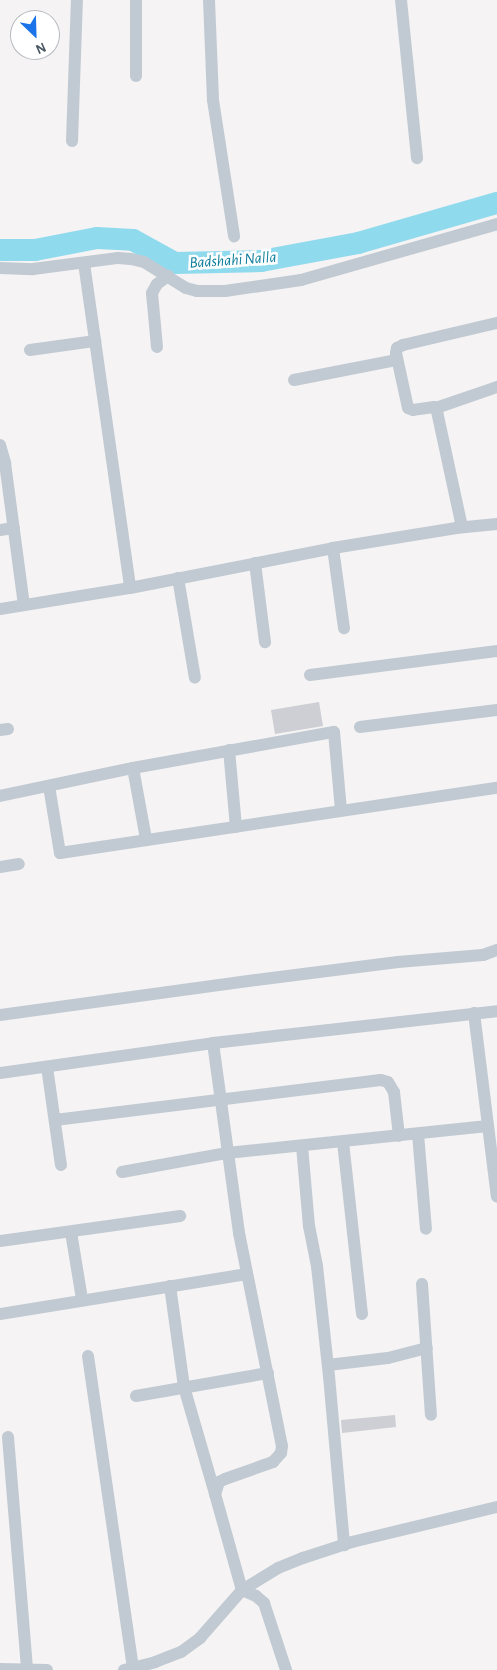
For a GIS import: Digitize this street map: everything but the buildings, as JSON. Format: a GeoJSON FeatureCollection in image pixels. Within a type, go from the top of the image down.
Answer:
{"type":"FeatureCollection","features":[{"type":"Feature","properties":{"kind":"street"},"geometry":{"type":"LineString","coordinates":[[72,141],[77,0]]}},
{"type":"Feature","properties":{"kind":"street"},"geometry":{"type":"LineString","coordinates":[[136,0],[136,76]]}},
{"type":"Feature","properties":{"kind":"street"},"geometry":{"type":"LineString","coordinates":[[209,0],[213,100],[234,236]]}},
{"type":"Feature","properties":{"kind":"street"},"geometry":{"type":"LineString","coordinates":[[401,0],[417,158]]}},
{"type":"Feature","properties":{"kind":"street"},"geometry":{"type":"LineString","coordinates":[[0,268],[33,269],[118,258],[131,259],[144,262],[186,288],[197,291],[225,291],[301,280],[497,224]]}},
{"type":"Feature","properties":{"kind":"street"},"geometry":{"type":"LineString","coordinates":[[84,263],[130,588]]}},
{"type":"Feature","properties":{"kind":"street"},"geometry":{"type":"LineString","coordinates":[[157,347],[152,293],[157,284],[168,276]]}},
{"type":"Feature","properties":{"kind":"street"},"geometry":{"type":"LineString","coordinates":[[497,323],[403,344],[397,348],[397,360],[408,408],[413,410],[436,408],[497,387]]}},
{"type":"Feature","properties":{"kind":"street"},"geometry":{"type":"LineString","coordinates":[[30,350],[95,341]]}},
{"type":"Feature","properties":{"kind":"street"},"geometry":{"type":"LineString","coordinates":[[294,380],[397,360]]}},
{"type":"Feature","properties":{"kind":"street"},"geometry":{"type":"LineString","coordinates":[[436,408],[462,527]]}},
{"type":"Feature","properties":{"kind":"street"},"geometry":{"type":"LineString","coordinates":[[0,445],[6,463],[24,605]]}},
{"type":"Feature","properties":{"kind":"street"},"geometry":{"type":"LineString","coordinates":[[0,609],[130,588],[333,548],[462,527],[497,524]]}},
{"type":"Feature","properties":{"kind":"street"},"geometry":{"type":"LineString","coordinates":[[0,530],[14,528]]}},
{"type":"Feature","properties":{"kind":"street"},"geometry":{"type":"LineString","coordinates":[[333,548],[344,628]]}},
{"type":"Feature","properties":{"kind":"street"},"geometry":{"type":"LineString","coordinates":[[256,563],[265,642]]}},
{"type":"Feature","properties":{"kind":"street"},"geometry":{"type":"LineString","coordinates":[[178,578],[195,678]]}},
{"type":"Feature","properties":{"kind":"street"},"geometry":{"type":"LineString","coordinates":[[310,675],[497,651]]}},
{"type":"Feature","properties":{"kind":"street"},"geometry":{"type":"LineString","coordinates":[[360,727],[497,710]]}},
{"type":"Feature","properties":{"kind":"street"},"geometry":{"type":"LineString","coordinates":[[0,796],[133,768],[334,732],[341,811]]}},
{"type":"Feature","properties":{"kind":"street"},"geometry":{"type":"LineString","coordinates":[[229,750],[236,827]]}},
{"type":"Feature","properties":{"kind":"street"},"geometry":{"type":"LineString","coordinates":[[133,768],[146,839]]}},
{"type":"Feature","properties":{"kind":"street"},"geometry":{"type":"LineString","coordinates":[[49,786],[60,853],[497,788]]}},
{"type":"Feature","properties":{"kind":"street"},"geometry":{"type":"LineString","coordinates":[[0,867],[19,864]]}},
{"type":"Feature","properties":{"kind":"street"},"geometry":{"type":"LineString","coordinates":[[0,1015],[398,962],[483,955],[497,950]]}},
{"type":"Feature","properties":{"kind":"street"},"geometry":{"type":"LineString","coordinates":[[0,1073],[213,1043],[497,1011]]}},
{"type":"Feature","properties":{"kind":"street"},"geometry":{"type":"LineString","coordinates":[[474,1013],[497,1196]]}},
{"type":"Feature","properties":{"kind":"street"},"geometry":{"type":"LineString","coordinates":[[213,1043],[238,1233],[281,1438],[281,1453],[266,1466],[219,1482],[215,1494]]}},
{"type":"Feature","properties":{"kind":"street"},"geometry":{"type":"LineString","coordinates":[[47,1066],[61,1165]]}},
{"type":"Feature","properties":{"kind":"street"},"geometry":{"type":"LineString","coordinates":[[55,1120],[381,1080],[388,1082],[394,1092],[399,1136]]}},
{"type":"Feature","properties":{"kind":"street"},"geometry":{"type":"LineString","coordinates":[[122,1172],[227,1153],[488,1126]]}},
{"type":"Feature","properties":{"kind":"street"},"geometry":{"type":"LineString","coordinates":[[418,1134],[426,1228]]}},
{"type":"Feature","properties":{"kind":"street"},"geometry":{"type":"LineString","coordinates":[[343,1142],[362,1314]]}},
{"type":"Feature","properties":{"kind":"street"},"geometry":{"type":"LineString","coordinates":[[302,1146],[309,1226],[317,1266],[328,1365],[344,1545]]}},
{"type":"Feature","properties":{"kind":"street"},"geometry":{"type":"LineString","coordinates":[[0,1241],[180,1216]]}},
{"type":"Feature","properties":{"kind":"street"},"geometry":{"type":"LineString","coordinates":[[72,1232],[82,1299]]}},
{"type":"Feature","properties":{"kind":"street"},"geometry":{"type":"LineString","coordinates":[[0,1314],[82,1299],[247,1274]]}},
{"type":"Feature","properties":{"kind":"street"},"geometry":{"type":"LineString","coordinates":[[422,1284],[431,1415]]}},
{"type":"Feature","properties":{"kind":"street"},"geometry":{"type":"LineString","coordinates":[[170,1286],[184,1387],[242,1590]]}},
{"type":"Feature","properties":{"kind":"street"},"geometry":{"type":"LineString","coordinates":[[328,1365],[388,1358],[427,1348]]}},
{"type":"Feature","properties":{"kind":"street"},"geometry":{"type":"LineString","coordinates":[[88,1356],[128,1670],[181,1652],[200,1638],[242,1590],[286,1565],[344,1545],[497,1506]]}},
{"type":"Feature","properties":{"kind":"street"},"geometry":{"type":"LineString","coordinates":[[136,1396],[268,1373]]}},
{"type":"Feature","properties":{"kind":"street"},"geometry":{"type":"LineString","coordinates":[[8,1437],[27,1670]]}},
{"type":"Feature","properties":{"kind":"street"},"geometry":{"type":"LineString","coordinates":[[242,1590],[256,1596],[264,1603],[286,1670]]}},
{"type":"Feature","properties":{"kind":"street"},"geometry":{"type":"LineString","coordinates":[[0,1669],[47,1670]]}},
{"type":"Feature","properties":{"kind":"waterway","name":"Badshahi Nalla"},"geometry":{"type":"LineString","coordinates":[[0,250],[35,250],[97,238],[133,240],[175,263],[261,261],[358,243],[497,203]]}}]}
